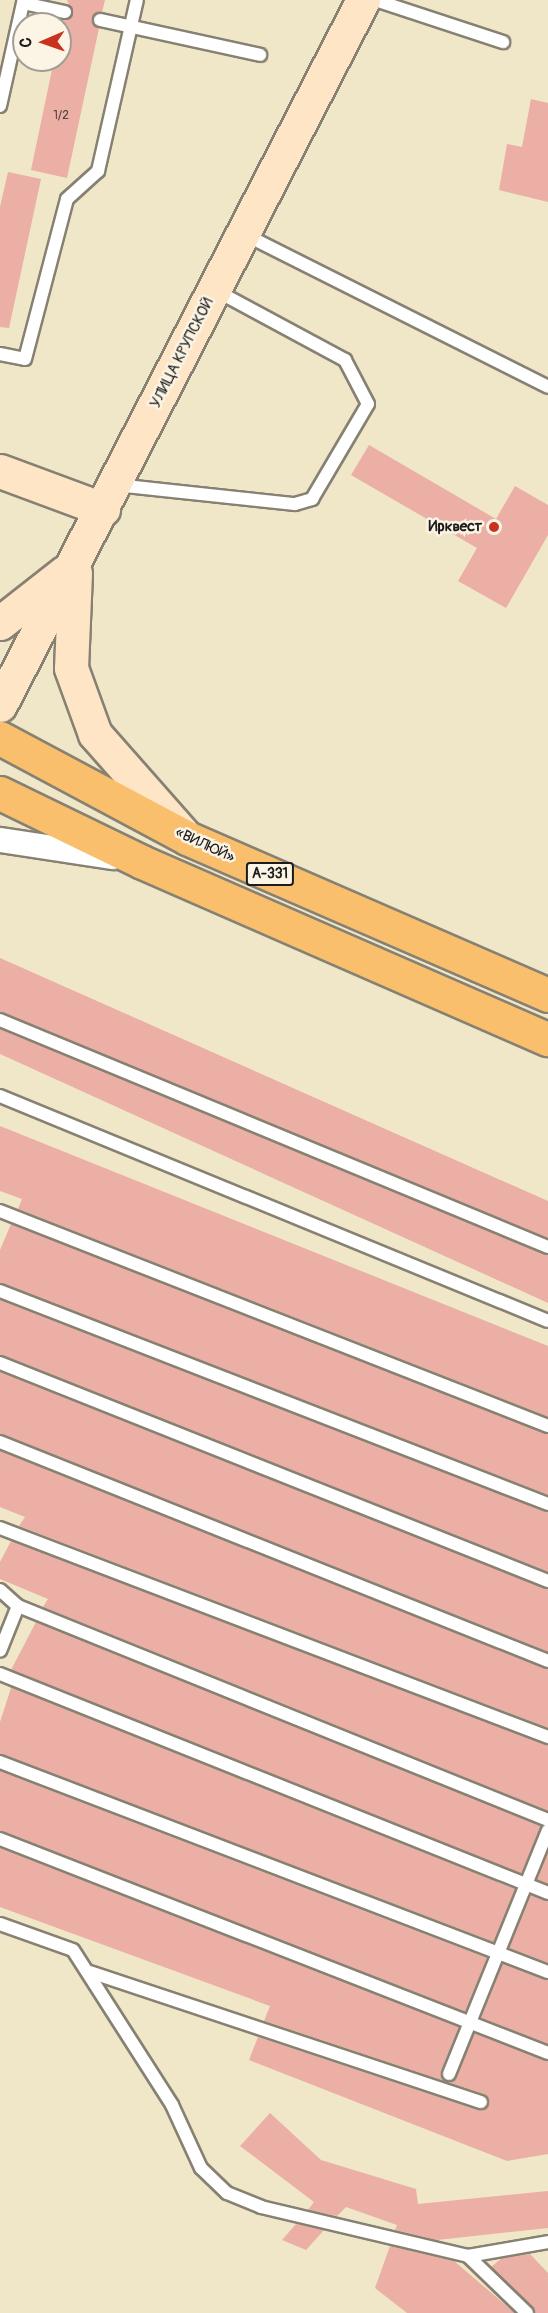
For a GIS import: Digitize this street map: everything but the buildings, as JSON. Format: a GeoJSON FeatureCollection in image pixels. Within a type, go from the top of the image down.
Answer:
{"type":"FeatureCollection","features":[{"type":"Feature","properties":{"kind":"highway","name":"«ВИЛЮЙ»"},"geometry":{"type":"LineString","coordinates":[[0,738],[187,838],[548,995]]}},
{"type":"Feature","properties":{"kind":"highway","name":"А-331"},"geometry":{"type":"LineString","coordinates":[[0,793],[142,862],[548,1039]]}},
{"type":"Feature","properties":{"kind":"main road","name":"УЛИЦА КРУПСКОЙ"},"geometry":{"type":"LineString","coordinates":[[0,705],[75,564],[363,0]]}},
{"type":"Feature","properties":{"kind":"main road"},"geometry":{"type":"LineString","coordinates":[[0,471],[109,496]]}},
{"type":"Feature","properties":{"kind":"main road"},"geometry":{"type":"LineString","coordinates":[[0,623],[75,564]]}},
{"type":"Feature","properties":{"kind":"main road"},"geometry":{"type":"LineString","coordinates":[[75,564],[71,668],[95,734],[187,838]]}},
{"type":"Feature","properties":{"kind":"street"},"geometry":{"type":"LineString","coordinates":[[0,840],[142,862]]}},
{"type":"Feature","properties":{"kind":"lane"},"geometry":{"type":"LineString","coordinates":[[0,354],[25,359],[67,199],[98,171],[137,0]]}},
{"type":"Feature","properties":{"kind":"lane"},"geometry":{"type":"LineString","coordinates":[[375,0],[503,42]]}},
{"type":"Feature","properties":{"kind":"lane"},"geometry":{"type":"LineString","coordinates":[[0,106],[24,2],[65,12]]}},
{"type":"Feature","properties":{"kind":"lane"},"geometry":{"type":"LineString","coordinates":[[100,20],[260,55]]}},
{"type":"Feature","properties":{"kind":"lane"},"geometry":{"type":"LineString","coordinates":[[243,233],[548,387]]}},
{"type":"Feature","properties":{"kind":"lane"},"geometry":{"type":"LineString","coordinates":[[109,496],[295,504],[312,499],[368,404],[345,360],[214,290]]}},
{"type":"Feature","properties":{"kind":"lane"},"geometry":{"type":"LineString","coordinates":[[0,1020],[548,1247]]}},
{"type":"Feature","properties":{"kind":"lane"},"geometry":{"type":"LineString","coordinates":[[0,1096],[548,1321]]}},
{"type":"Feature","properties":{"kind":"lane"},"geometry":{"type":"LineString","coordinates":[[0,1211],[548,1426]]}},
{"type":"Feature","properties":{"kind":"lane"},"geometry":{"type":"LineString","coordinates":[[0,1291],[548,1504]]}},
{"type":"Feature","properties":{"kind":"lane"},"geometry":{"type":"LineString","coordinates":[[0,1363],[548,1581]]}},
{"type":"Feature","properties":{"kind":"lane"},"geometry":{"type":"LineString","coordinates":[[0,1442],[548,1661]]}},
{"type":"Feature","properties":{"kind":"lane"},"geometry":{"type":"LineString","coordinates":[[0,1528],[548,1737]]}},
{"type":"Feature","properties":{"kind":"lane"},"geometry":{"type":"LineString","coordinates":[[0,1590],[18,1606],[548,1820]]}},
{"type":"Feature","properties":{"kind":"lane"},"geometry":{"type":"LineString","coordinates":[[0,1651],[18,1606]]}},
{"type":"Feature","properties":{"kind":"lane"},"geometry":{"type":"LineString","coordinates":[[0,1674],[548,1893]]}},
{"type":"Feature","properties":{"kind":"lane"},"geometry":{"type":"LineString","coordinates":[[0,1762],[548,1972]]}},
{"type":"Feature","properties":{"kind":"lane"},"geometry":{"type":"LineString","coordinates":[[449,2074],[548,1830]]}},
{"type":"Feature","properties":{"kind":"lane"},"geometry":{"type":"LineString","coordinates":[[0,1839],[548,2053]]}},
{"type":"Feature","properties":{"kind":"lane"},"geometry":{"type":"LineString","coordinates":[[0,1924],[73,1950],[90,1972],[172,2105],[201,2168],[227,2193],[261,2207],[468,2256],[548,2242]]}},
{"type":"Feature","properties":{"kind":"lane"},"geometry":{"type":"LineString","coordinates":[[90,1972],[481,2102]]}},
{"type":"Feature","properties":{"kind":"lane"},"geometry":{"type":"LineString","coordinates":[[468,2256],[526,2313]]}},
{"type":"Feature","properties":{"kind":"place","name":"Ирквест"},"geometry":{"type":"Point","coordinates":[494,527]}}]}
